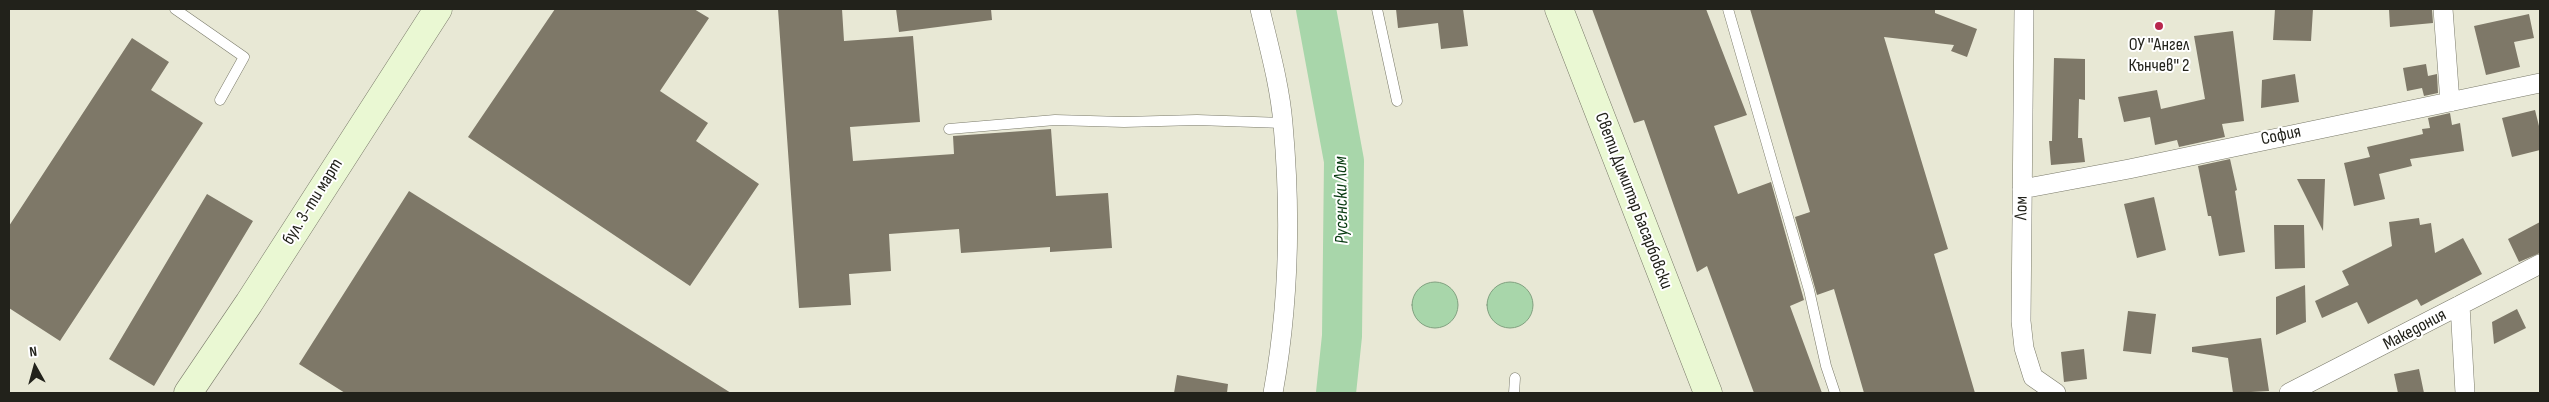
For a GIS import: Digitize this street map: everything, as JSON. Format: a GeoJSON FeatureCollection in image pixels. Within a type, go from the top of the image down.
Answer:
{"type":"FeatureCollection","features":[{"type":"Feature","properties":{"kind":"main road","name":"бул. 3-ти март"},"geometry":{"type":"LineString","coordinates":[[188,393],[249,303],[438,9]]}},
{"type":"Feature","properties":{"kind":"main road","name":"Свети Димитър Басарбовски"},"geometry":{"type":"LineString","coordinates":[[1559,9],[1708,393]]}},
{"type":"Feature","properties":{"kind":"street"},"geometry":{"type":"LineString","coordinates":[[1260,9],[1283,123],[1288,254],[1280,355],[1273,393]]}},
{"type":"Feature","properties":{"kind":"street","name":"Лом"},"geometry":{"type":"LineString","coordinates":[[2024,9],[2021,321],[2024,348],[2033,377],[2056,393]]}},
{"type":"Feature","properties":{"kind":"street"},"geometry":{"type":"LineString","coordinates":[[2443,9],[2450,102]]}},
{"type":"Feature","properties":{"kind":"street","name":"София"},"geometry":{"type":"LineString","coordinates":[[2022,189],[2540,83]]}},
{"type":"Feature","properties":{"kind":"street","name":"Македония"},"geometry":{"type":"LineString","coordinates":[[2289,393],[2540,264]]}},
{"type":"Feature","properties":{"kind":"street"},"geometry":{"type":"LineString","coordinates":[[2460,306],[2465,393]]}},
{"type":"Feature","properties":{"kind":"lane"},"geometry":{"type":"LineString","coordinates":[[175,9],[244,57],[220,100]]}},
{"type":"Feature","properties":{"kind":"lane"},"geometry":{"type":"LineString","coordinates":[[1376,9],[1397,101]]}},
{"type":"Feature","properties":{"kind":"lane"},"geometry":{"type":"LineString","coordinates":[[1728,9],[1809,290],[1826,366],[1835,393]]}},
{"type":"Feature","properties":{"kind":"lane"},"geometry":{"type":"LineString","coordinates":[[949,128],[1055,120],[1124,122],[1197,120],[1283,123]]}},
{"type":"Feature","properties":{"kind":"lane"},"geometry":{"type":"LineString","coordinates":[[1514,393],[1515,378]]}},
{"type":"Feature","properties":{"kind":"shaded area"},"geometry":{"type":"Polygon","coordinates":[[[1435,282],[1448,286],[1454,292],[1458,305],[1454,318],[1448,324],[1435,328],[1422,324],[1416,318],[1412,305],[1416,292],[1422,286],[1435,282]]]}},
{"type":"Feature","properties":{"kind":"shaded area"},"geometry":{"type":"Polygon","coordinates":[[[1510,282],[1523,286],[1529,292],[1533,305],[1529,318],[1523,324],[1510,328],[1497,324],[1491,318],[1487,305],[1491,292],[1497,286],[1510,282]]]}},
{"type":"Feature","properties":{"kind":"building"},"geometry":{"type":"Polygon","coordinates":[[[555,9],[694,9],[709,18],[660,91],[708,123],[696,141],[759,184],[690,286],[468,137],[555,9]]]}},
{"type":"Feature","properties":{"kind":"building"},"geometry":{"type":"Polygon","coordinates":[[[778,9],[842,9],[844,41],[913,36],[920,122],[850,127],[853,161],[954,154],[953,136],[1051,129],[1056,196],[1108,193],[1112,248],[1050,252],[1050,247],[961,253],[959,229],[889,234],[891,271],[849,274],[851,305],[799,308],[778,9]]]}},
{"type":"Feature","properties":{"kind":"building"},"geometry":{"type":"Polygon","coordinates":[[[896,9],[991,9],[992,20],[899,32],[896,9]]]}},
{"type":"Feature","properties":{"kind":"building"},"geometry":{"type":"Polygon","coordinates":[[[1396,9],[1463,9],[1468,46],[1441,49],[1438,23],[1398,28],[1396,9]]]}},
{"type":"Feature","properties":{"kind":"building"},"geometry":{"type":"Polygon","coordinates":[[[1592,9],[1706,9],[1747,115],[1714,126],[1738,194],[1771,182],[1804,300],[1790,306],[1822,393],[1754,393],[1707,266],[1697,272],[1644,120],[1634,123],[1592,9]]]}},
{"type":"Feature","properties":{"kind":"building"},"geometry":{"type":"Polygon","coordinates":[[[1750,9],[1935,9],[1935,13],[1977,29],[1967,57],[1951,51],[1954,45],[1884,37],[1948,249],[1934,254],[1975,393],[1864,393],[1834,289],[1817,295],[1795,217],[1810,212],[1750,9]]]}},
{"type":"Feature","properties":{"kind":"building"},"geometry":{"type":"Polygon","coordinates":[[[2275,9],[2313,9],[2311,41],[2273,40],[2275,9]]]}},
{"type":"Feature","properties":{"kind":"building"},"geometry":{"type":"Polygon","coordinates":[[[2389,9],[2432,9],[2433,23],[2390,27],[2389,9]]]}},
{"type":"Feature","properties":{"kind":"building"},"geometry":{"type":"Polygon","coordinates":[[[2529,14],[2534,38],[2514,42],[2520,67],[2486,75],[2474,26],[2529,14]]]}},
{"type":"Feature","properties":{"kind":"building"},"geometry":{"type":"Polygon","coordinates":[[[2233,31],[2244,121],[2222,124],[2225,137],[2179,147],[2177,140],[2155,145],[2150,117],[2124,122],[2118,97],[2157,90],[2161,109],[2205,99],[2194,36],[2233,31]]]}},
{"type":"Feature","properties":{"kind":"building"},"geometry":{"type":"Polygon","coordinates":[[[132,38],[169,62],[151,90],[203,123],[60,341],[9,308],[9,226],[132,38]]]}},
{"type":"Feature","properties":{"kind":"building"},"geometry":{"type":"Polygon","coordinates":[[[2054,58],[2085,59],[2085,100],[2079,99],[2078,138],[2082,138],[2085,162],[2051,165],[2049,141],[2052,141],[2054,58]]]}},
{"type":"Feature","properties":{"kind":"building"},"geometry":{"type":"Polygon","coordinates":[[[2426,64],[2428,76],[2437,74],[2438,93],[2424,96],[2422,88],[2407,91],[2403,68],[2426,64]]]}},
{"type":"Feature","properties":{"kind":"building"},"geometry":{"type":"Polygon","coordinates":[[[2295,74],[2299,102],[2261,108],[2262,80],[2295,74]]]}},
{"type":"Feature","properties":{"kind":"building"},"geometry":{"type":"Polygon","coordinates":[[[2535,110],[2540,130],[2540,150],[2512,157],[2502,118],[2535,110]]]}},
{"type":"Feature","properties":{"kind":"building"},"geometry":{"type":"Polygon","coordinates":[[[2450,113],[2452,125],[2460,123],[2464,151],[2410,159],[2412,166],[2379,174],[2385,199],[2354,206],[2344,163],[2370,157],[2367,147],[2423,134],[2422,129],[2430,128],[2428,118],[2450,113]]]}},
{"type":"Feature","properties":{"kind":"building"},"geometry":{"type":"Polygon","coordinates":[[[2230,159],[2237,190],[2235,191],[2245,252],[2219,256],[2211,216],[2208,216],[2198,166],[2230,159]]]}},
{"type":"Feature","properties":{"kind":"building"},"geometry":{"type":"Polygon","coordinates":[[[2297,179],[2325,179],[2323,231],[2297,179]]]}},
{"type":"Feature","properties":{"kind":"building"},"geometry":{"type":"Polygon","coordinates":[[[409,191],[731,393],[345,393],[299,364],[409,191]]]}},
{"type":"Feature","properties":{"kind":"building"},"geometry":{"type":"Polygon","coordinates":[[[207,194],[253,221],[154,386],[109,359],[207,194]]]}},
{"type":"Feature","properties":{"kind":"building"},"geometry":{"type":"Polygon","coordinates":[[[2154,197],[2166,250],[2137,258],[2124,204],[2154,197]]]}},
{"type":"Feature","properties":{"kind":"building"},"geometry":{"type":"Polygon","coordinates":[[[2419,218],[2420,225],[2431,223],[2435,253],[2463,238],[2482,274],[2421,306],[2417,299],[2368,324],[2357,302],[2322,318],[2315,301],[2349,285],[2342,271],[2392,246],[2389,222],[2419,218]]]}},
{"type":"Feature","properties":{"kind":"building"},"geometry":{"type":"Polygon","coordinates":[[[2540,222],[2540,253],[2519,262],[2508,239],[2540,222]]]}},
{"type":"Feature","properties":{"kind":"building"},"geometry":{"type":"Polygon","coordinates":[[[2274,225],[2304,225],[2305,268],[2275,269],[2274,225]]]}},
{"type":"Feature","properties":{"kind":"building"},"geometry":{"type":"Polygon","coordinates":[[[2305,285],[2306,322],[2276,335],[2276,297],[2305,285]]]}},
{"type":"Feature","properties":{"kind":"building"},"geometry":{"type":"Polygon","coordinates":[[[2517,309],[2526,328],[2494,344],[2492,322],[2517,309]]]}},
{"type":"Feature","properties":{"kind":"building"},"geometry":{"type":"Polygon","coordinates":[[[2128,311],[2156,314],[2151,354],[2123,351],[2128,311]]]}},
{"type":"Feature","properties":{"kind":"building"},"geometry":{"type":"Polygon","coordinates":[[[2261,338],[2269,391],[2233,393],[2228,358],[2192,352],[2192,347],[2261,338]]]}},
{"type":"Feature","properties":{"kind":"building"},"geometry":{"type":"Polygon","coordinates":[[[2084,349],[2087,379],[2064,382],[2061,352],[2084,349]]]}},
{"type":"Feature","properties":{"kind":"building"},"geometry":{"type":"Polygon","coordinates":[[[2419,369],[2424,393],[2398,393],[2394,374],[2419,369]]]}},
{"type":"Feature","properties":{"kind":"building"},"geometry":{"type":"Polygon","coordinates":[[[1177,375],[1228,384],[1227,393],[1174,393],[1177,375]]]}},
{"type":"Feature","properties":{"kind":"waterway","name":"Русенски Лом"},"geometry":{"type":"LineString","coordinates":[[1316,9],[1344,161],[1342,336],[1336,393]]}},
{"type":"Feature","properties":{"kind":"place","name":"ОУ ''Ангел Кънчев'' 2"},"geometry":{"type":"Point","coordinates":[2159,26]}}]}
